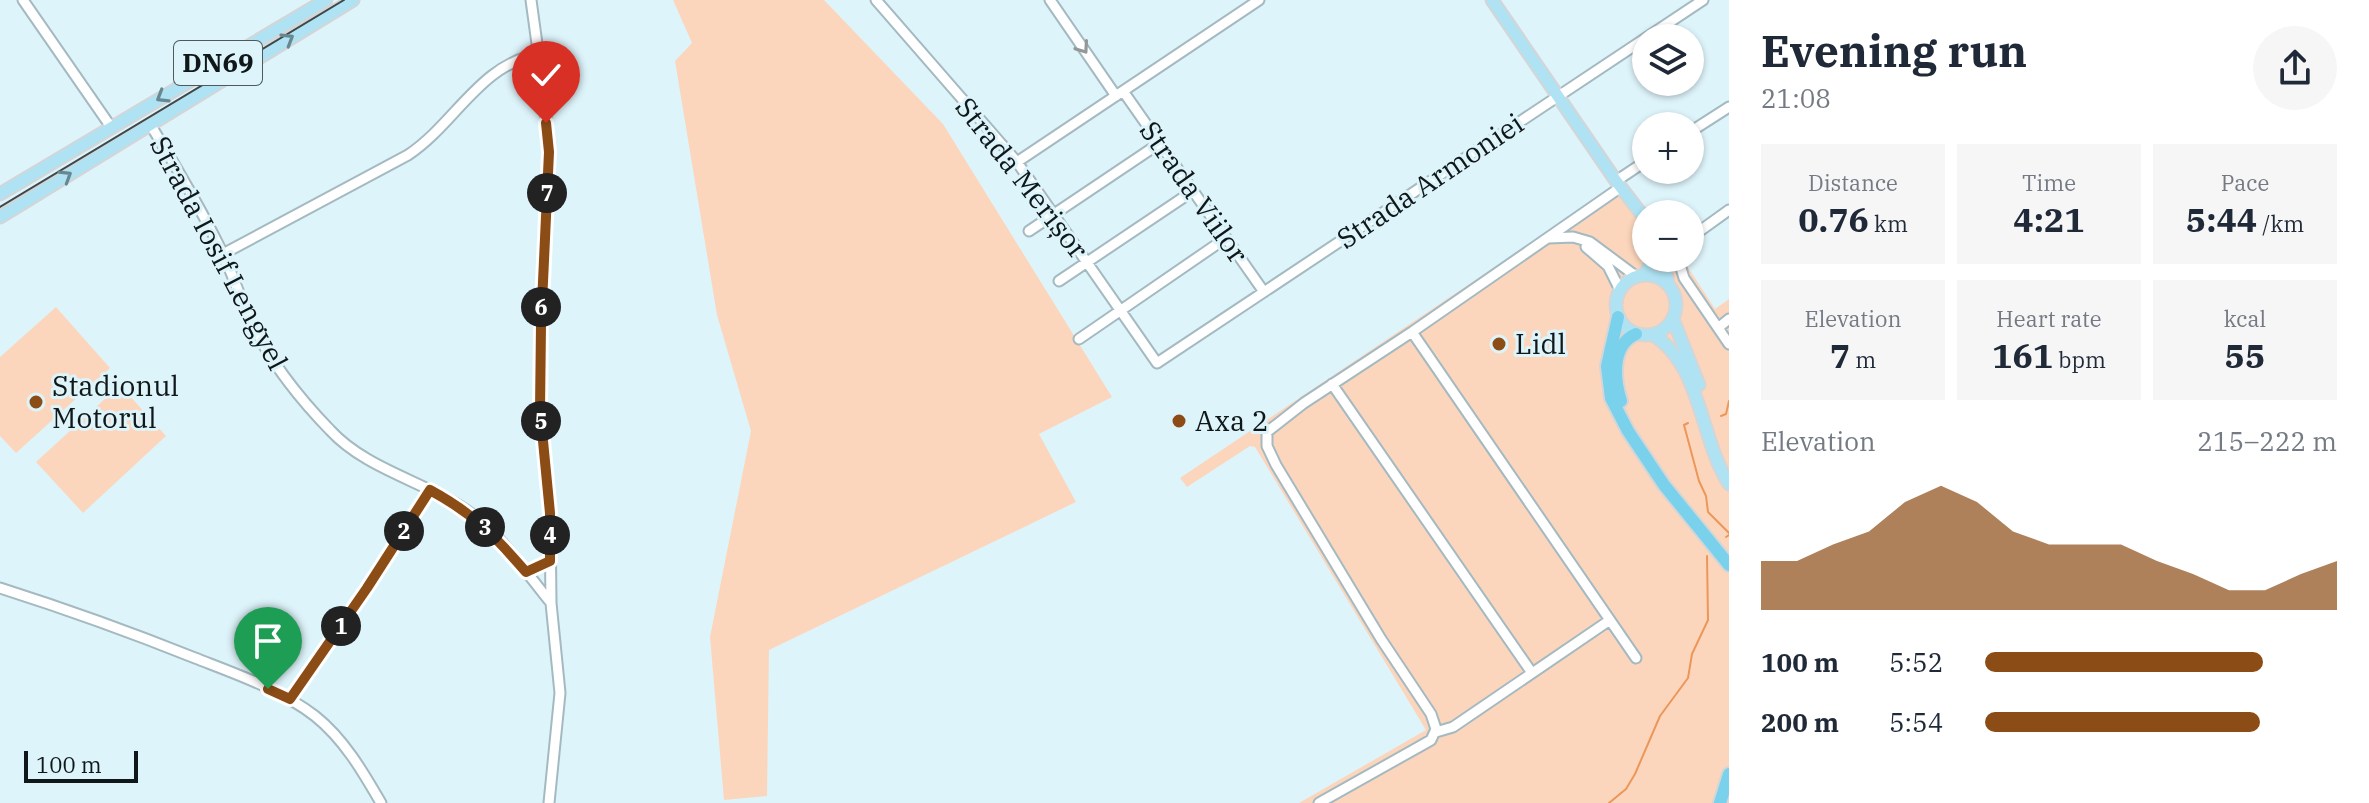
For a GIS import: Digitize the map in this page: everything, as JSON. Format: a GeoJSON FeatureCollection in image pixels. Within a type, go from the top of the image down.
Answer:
{"type":"FeatureCollection","features":[{"type":"Feature","properties":{"kind":"highway"},"geometry":{"type":"LineString","coordinates":[[1618,317],[1607,366],[1609,390],[1623,422],[1676,503],[1729,565]]}},
{"type":"Feature","properties":{"kind":"highway"},"geometry":{"type":"LineString","coordinates":[[1636,334],[1626,340],[1621,348],[1617,388],[1624,412],[1649,462]]}},
{"type":"Feature","properties":{"kind":"highway"},"geometry":{"type":"LineString","coordinates":[[1695,524],[1729,552]]}},
{"type":"Feature","properties":{"kind":"highway"},"geometry":{"type":"LineString","coordinates":[[1720,803],[1729,774]]}},
{"type":"Feature","properties":{"kind":"main road","name":"DN69"},"geometry":{"type":"LineString","coordinates":[[0,194],[326,0]]}},
{"type":"Feature","properties":{"kind":"main road","name":"DN69"},"geometry":{"type":"LineString","coordinates":[[0,217],[353,0]]}},
{"type":"Feature","properties":{"kind":"main road"},"geometry":{"type":"LineString","coordinates":[[1492,0],[1620,181],[1632,205]]}},
{"type":"Feature","properties":{"kind":"main road"},"geometry":{"type":"LineString","coordinates":[[1628,198],[1632,203]]}},
{"type":"Feature","properties":{"kind":"main road"},"geometry":{"type":"LineString","coordinates":[[1644,272],[1620,290],[1616,306],[1618,317],[1625,327],[1636,334],[1653,335],[1666,343],[1682,364],[1716,460],[1729,484]]}},
{"type":"Feature","properties":{"kind":"main road"},"geometry":{"type":"LineString","coordinates":[[1653,335],[1665,329],[1673,319],[1676,305],[1666,272]]}},
{"type":"Feature","properties":{"kind":"main road"},"geometry":{"type":"LineString","coordinates":[[1641,276],[1655,277],[1668,285]]}},
{"type":"Feature","properties":{"kind":"main road"},"geometry":{"type":"LineString","coordinates":[[1673,319],[1699,385],[1710,440]]}},
{"type":"Feature","properties":{"kind":"street"},"geometry":{"type":"LineString","coordinates":[[23,0],[111,127]]}},
{"type":"Feature","properties":{"kind":"street"},"geometry":{"type":"LineString","coordinates":[[531,0],[549,152],[540,410],[547,476],[551,603],[560,693],[549,803]]}},
{"type":"Feature","properties":{"kind":"street","name":"Strada Merișor"},"geometry":{"type":"LineString","coordinates":[[876,0],[1017,162],[1157,363]]}},
{"type":"Feature","properties":{"kind":"street","name":"Strada Viilor"},"geometry":{"type":"LineString","coordinates":[[1050,0],[1160,143],[1264,292]]}},
{"type":"Feature","properties":{"kind":"street"},"geometry":{"type":"LineString","coordinates":[[1017,162],[1259,0]]}},
{"type":"Feature","properties":{"kind":"street","name":"Strada Armoniei"},"geometry":{"type":"LineString","coordinates":[[1157,363],[1703,0]]}},
{"type":"Feature","properties":{"kind":"street"},"geometry":{"type":"LineString","coordinates":[[223,254],[408,155],[435,135],[464,99],[508,64],[539,54]]}},
{"type":"Feature","properties":{"kind":"street"},"geometry":{"type":"LineString","coordinates":[[1704,123],[1729,107]]}},
{"type":"Feature","properties":{"kind":"street","name":"Strada Iosif Lengyel"},"geometry":{"type":"LineString","coordinates":[[150,124],[223,254],[261,341],[314,413],[354,451],[461,507],[479,521],[551,603]]}},
{"type":"Feature","properties":{"kind":"street"},"geometry":{"type":"LineString","coordinates":[[1029,231],[1160,143]]}},
{"type":"Feature","properties":{"kind":"street"},"geometry":{"type":"LineString","coordinates":[[1436,732],[1431,714],[1381,639],[1267,446],[1266,437],[1270,428],[1547,238],[1632,172]]}},
{"type":"Feature","properties":{"kind":"street"},"geometry":{"type":"LineString","coordinates":[[1059,281],[1193,191]]}},
{"type":"Feature","properties":{"kind":"street"},"geometry":{"type":"LineString","coordinates":[[1704,228],[1729,210]]}},
{"type":"Feature","properties":{"kind":"street"},"geometry":{"type":"LineString","coordinates":[[1547,238],[1573,237],[1590,242],[1641,276]]}},
{"type":"Feature","properties":{"kind":"street"},"geometry":{"type":"LineString","coordinates":[[1079,339],[1226,238]]}},
{"type":"Feature","properties":{"kind":"street"},"geometry":{"type":"LineString","coordinates":[[1563,239],[1586,247],[1597,255],[1615,277],[1620,290]]}},
{"type":"Feature","properties":{"kind":"street"},"geometry":{"type":"LineString","coordinates":[[1682,272],[1729,344]]}},
{"type":"Feature","properties":{"kind":"street"},"geometry":{"type":"LineString","coordinates":[[1718,328],[1729,319]]}},
{"type":"Feature","properties":{"kind":"street"},"geometry":{"type":"LineString","coordinates":[[1412,332],[1636,658]]}},
{"type":"Feature","properties":{"kind":"street"},"geometry":{"type":"LineString","coordinates":[[1332,384],[1532,673]]}},
{"type":"Feature","properties":{"kind":"street"},"geometry":{"type":"LineString","coordinates":[[290,699],[430,490]]}},
{"type":"Feature","properties":{"kind":"street"},"geometry":{"type":"LineString","coordinates":[[526,572],[550,561]]}},
{"type":"Feature","properties":{"kind":"street"},"geometry":{"type":"LineString","coordinates":[[0,588],[100,620],[290,699],[335,735],[381,803]]}},
{"type":"Feature","properties":{"kind":"street"},"geometry":{"type":"LineString","coordinates":[[1319,803],[1336,799],[1424,744],[1436,732],[1453,727],[1610,620]]}},
{"type":"Feature","properties":{"kind":"shaded area"},"geometry":{"type":"Polygon","coordinates":[[[673,0],[824,0],[943,124],[1112,397],[1039,434],[1076,502],[769,650],[767,796],[724,800],[710,637],[751,431],[717,315],[675,61],[692,43],[673,0]]]}},
{"type":"Feature","properties":{"kind":"shaded area"},"geometry":{"type":"Polygon","coordinates":[[[1623,181],[1639,200],[1632,200],[1632,272],[1691,272],[1715,309],[1729,299],[1729,803],[1299,803],[1426,730],[1255,447],[1250,446],[1187,487],[1180,478],[1623,181]]]}},
{"type":"Feature","properties":{"kind":"shaded area","name":"Stadionul Motorul"},"geometry":{"type":"Polygon","coordinates":[[[56,307],[110,368],[16,453],[0,436],[0,357],[56,307]]]}},
{"type":"Feature","properties":{"kind":"shaded area"},"geometry":{"type":"Polygon","coordinates":[[[120,385],[166,436],[83,513],[36,462],[120,385]]]}},
{"type":"Feature","properties":{"kind":"waterway"},"geometry":{"type":"LineString","coordinates":[[1721,416],[1726,414],[1729,401]]}},
{"type":"Feature","properties":{"kind":"waterway"},"geometry":{"type":"LineString","coordinates":[[1688,423],[1684,425],[1708,512],[1729,533]]}},
{"type":"Feature","properties":{"kind":"waterway"},"geometry":{"type":"LineString","coordinates":[[1609,803],[1626,789],[1660,716],[1688,678],[1692,654],[1708,620],[1707,556]]}},
{"type":"Feature","properties":{"kind":"tram line"},"geometry":{"type":"LineString","coordinates":[[0,207],[344,0]]}},
{"type":"Feature","properties":{"kind":"place","name":"Lidl"},"geometry":{"type":"Point","coordinates":[1499,344]}},
{"type":"Feature","properties":{"kind":"place","name":"Stadionul Motorul"},"geometry":{"type":"Point","coordinates":[36,402]}},
{"type":"Feature","properties":{"kind":"place","name":"Axa 2"},"geometry":{"type":"Point","coordinates":[1179,421]}},
{"type":"Feature","properties":{"kind":"route"},"geometry":{"type":"LineString","coordinates":[[268,689],[290,699],[430,490],[479,521],[526,572],[550,561],[550,513],[540,410],[549,152],[546,123]]}}]}
